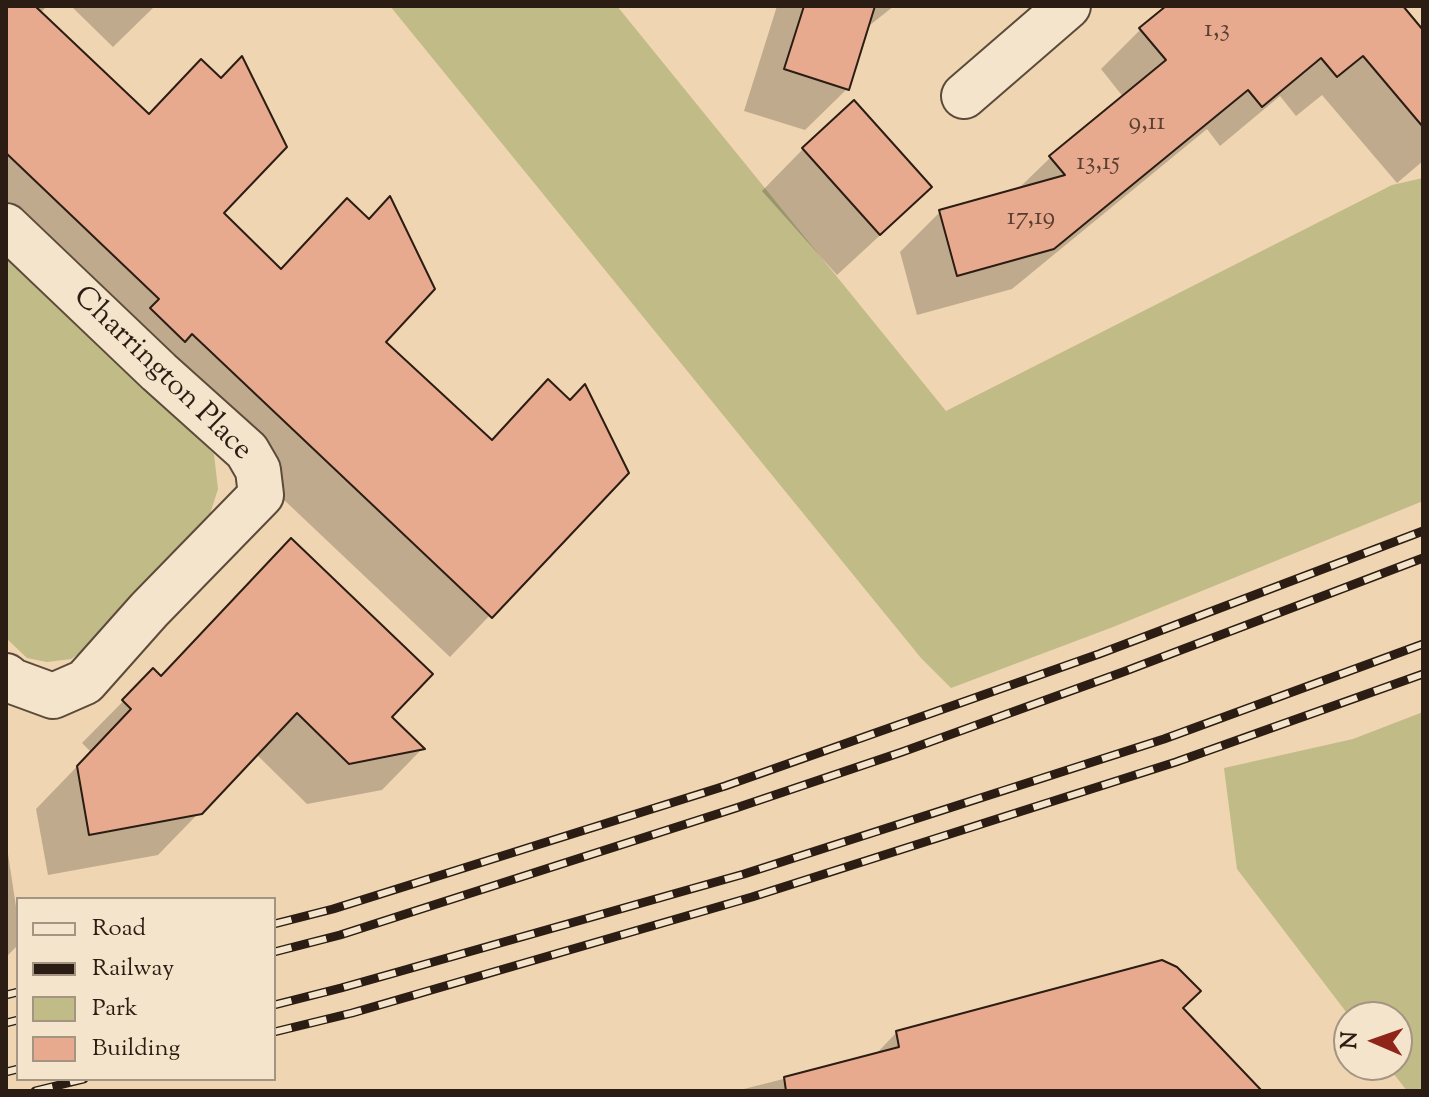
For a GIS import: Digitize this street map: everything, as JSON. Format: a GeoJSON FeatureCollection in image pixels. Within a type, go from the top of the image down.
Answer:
{"type":"FeatureCollection","features":[{"type":"Feature","properties":{"kind":"street"},"geometry":{"type":"LineString","coordinates":[[964,96],[1068,6]]}},
{"type":"Feature","properties":{"kind":"street","name":"Charrington Place"},"geometry":{"type":"LineString","coordinates":[[6,226],[247,451],[258,470],[261,495],[149,610],[85,682],[53,696],[6,676]]}},
{"type":"Feature","properties":{"kind":"green space"},"geometry":{"type":"Polygon","coordinates":[[[390,6],[617,6],[946,411],[1392,185],[1423,178],[1423,501],[1113,627],[951,688],[921,658],[390,6]]]}},
{"type":"Feature","properties":{"kind":"green space"},"geometry":{"type":"Polygon","coordinates":[[[6,255],[214,454],[218,489],[210,514],[100,639],[71,659],[47,662],[27,658],[6,638],[6,255]]]}},
{"type":"Feature","properties":{"kind":"green space"},"geometry":{"type":"Polygon","coordinates":[[[1423,712],[1423,1091],[1407,1091],[1399,1081],[1413,1081],[1413,1001],[1338,1001],[1237,869],[1224,768],[1353,739],[1423,712]]]}},
{"type":"Feature","properties":{"kind":"building"},"geometry":{"type":"Polygon","coordinates":[[[6,6],[35,6],[149,114],[201,59],[221,78],[242,56],[287,147],[224,213],[281,269],[347,198],[369,219],[390,196],[435,289],[386,342],[492,440],[548,379],[570,400],[585,384],[629,473],[492,618],[192,334],[185,342],[150,308],[159,299],[6,153],[6,6]]]}},
{"type":"Feature","properties":{"kind":"building"},"geometry":{"type":"Polygon","coordinates":[[[804,6],[875,6],[849,90],[784,69],[804,6]]]}},
{"type":"Feature","properties":{"kind":"building"},"geometry":{"type":"Polygon","coordinates":[[[1166,6],[1403,6],[1423,30],[1423,127],[1363,56],[1337,77],[1321,58],[1262,107],[1248,90],[1054,249],[957,276],[939,210],[1065,175],[1049,156],[1166,60],[1139,28],[1166,6]]]}},
{"type":"Feature","properties":{"kind":"building"},"geometry":{"type":"Polygon","coordinates":[[[854,100],[932,187],[880,235],[802,148],[854,100]]]}},
{"type":"Feature","properties":{"kind":"building"},"geometry":{"type":"Polygon","coordinates":[[[291,538],[433,674],[392,717],[425,749],[349,764],[297,713],[202,814],[89,835],[77,766],[131,709],[122,700],[153,668],[161,676],[291,538]]]}},
{"type":"Feature","properties":{"kind":"building"},"geometry":{"type":"Polygon","coordinates":[[[1162,960],[1177,967],[1201,991],[1183,1008],[1262,1091],[786,1091],[784,1077],[899,1047],[896,1031],[1162,960]]]}},
{"type":"Feature","properties":{"kind":"railway"},"geometry":{"type":"LineString","coordinates":[[276,923],[333,909],[725,786],[1099,654],[1423,531]]}},
{"type":"Feature","properties":{"kind":"railway"},"geometry":{"type":"LineString","coordinates":[[276,951],[340,935],[902,752],[1423,558]]}},
{"type":"Feature","properties":{"kind":"railway"},"geometry":{"type":"LineString","coordinates":[[276,1004],[744,874],[1164,739],[1423,644]]}},
{"type":"Feature","properties":{"kind":"railway"},"geometry":{"type":"LineString","coordinates":[[276,1032],[352,1013],[752,897],[1176,762],[1423,674]]}},
{"type":"Feature","properties":{"kind":"railway"},"geometry":{"type":"LineString","coordinates":[[6,995],[16,992]]}},
{"type":"Feature","properties":{"kind":"railway"},"geometry":{"type":"LineString","coordinates":[[6,1023],[16,1020]]}},
{"type":"Feature","properties":{"kind":"railway"},"geometry":{"type":"LineString","coordinates":[[6,1072],[16,1070]]}},
{"type":"Feature","properties":{"kind":"railway"},"geometry":{"type":"LineString","coordinates":[[35,1091],[76,1081]]}}]}
